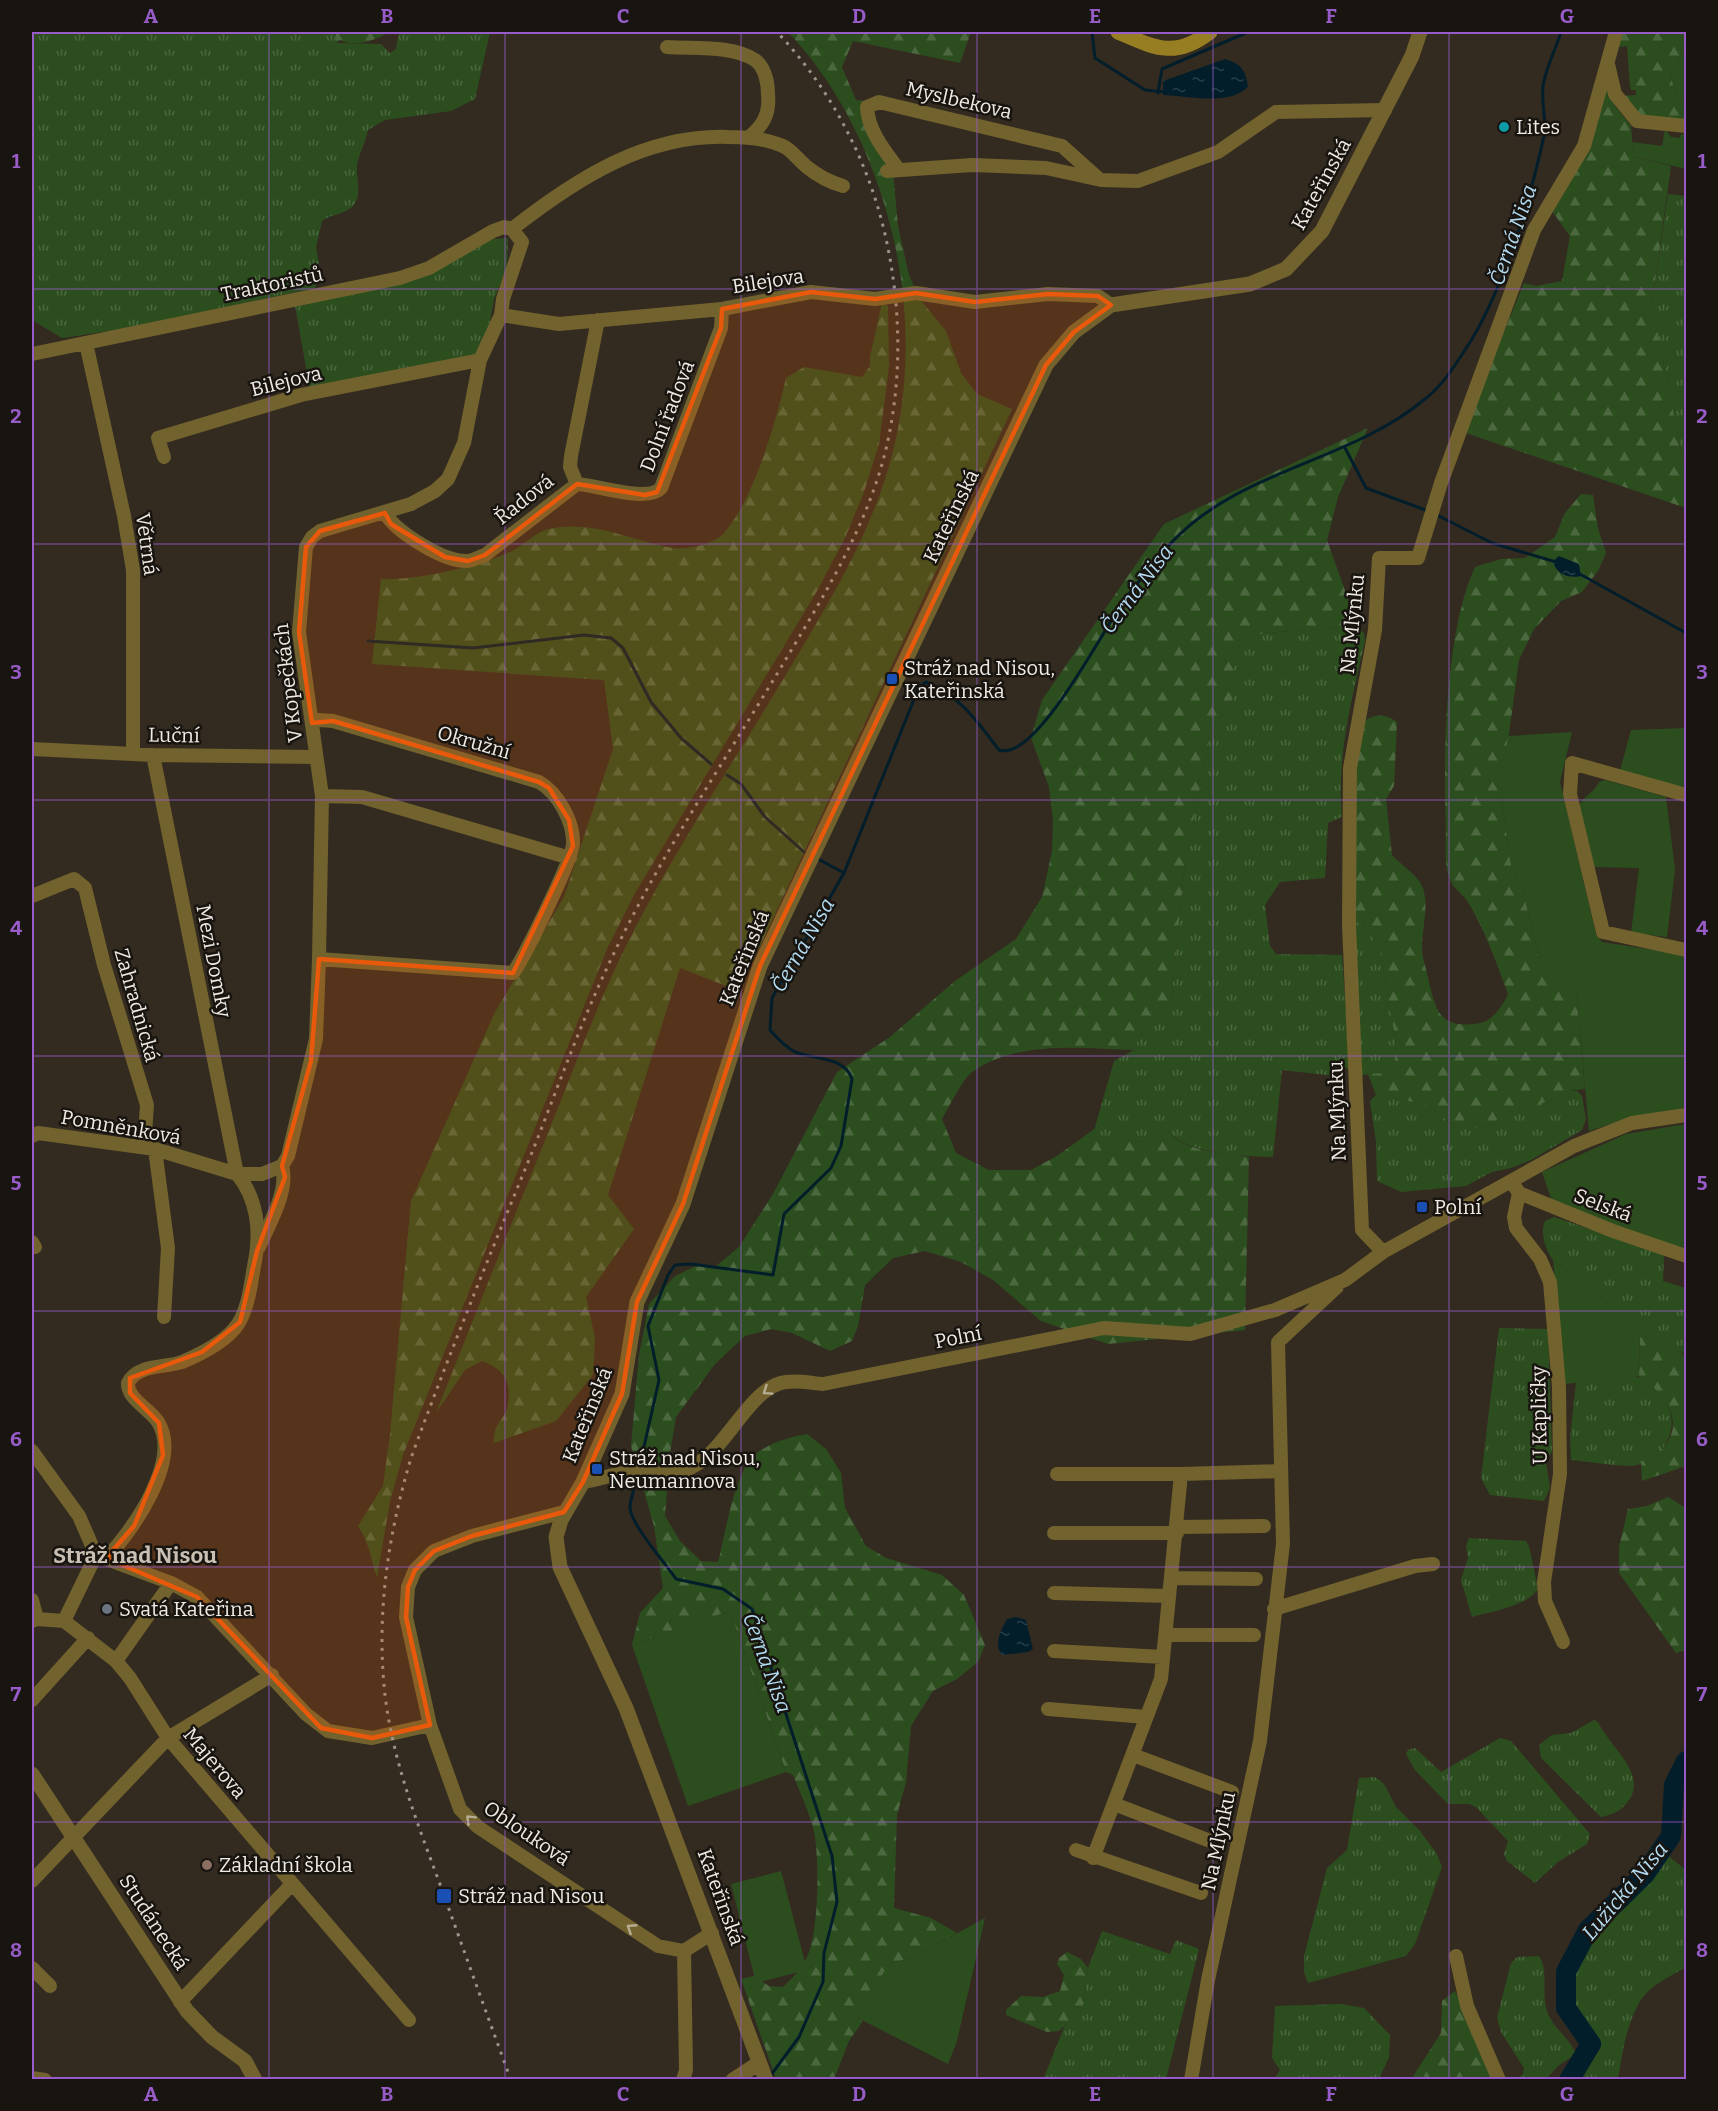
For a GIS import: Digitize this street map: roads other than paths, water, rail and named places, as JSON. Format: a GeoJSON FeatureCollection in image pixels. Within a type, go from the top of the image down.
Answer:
{"type":"FeatureCollection","features":[{"type":"Feature","properties":{"kind":"main road"},"geometry":{"type":"LineString","coordinates":[[1118,32],[1146,44],[1174,50],[1210,32]]}},
{"type":"Feature","properties":{"kind":"street","name":"Kateřinská"},"geometry":{"type":"LineString","coordinates":[[759,2063],[626,1708],[560,1567],[556,1537],[564,1512],[583,1482],[622,1394],[638,1302],[683,1204],[760,966],[1046,365],[1074,332],[1112,305],[1250,284],[1286,269],[1305,252],[1322,231],[1412,56],[1420,32]]}},
{"type":"Feature","properties":{"kind":"street","name":"Na Mlýnku"},"geometry":{"type":"LineString","coordinates":[[1383,1252],[1362,1230],[1349,925],[1350,768],[1375,630],[1379,558],[1418,558],[1442,483],[1534,230],[1584,146],[1616,32]]}},
{"type":"Feature","properties":{"kind":"street"},"geometry":{"type":"LineString","coordinates":[[667,47],[726,51],[756,61],[767,77],[767,111],[762,127],[748,138]]}},
{"type":"Feature","properties":{"kind":"street"},"geometry":{"type":"LineString","coordinates":[[1607,62],[1616,94],[1637,121],[1686,126]]}},
{"type":"Feature","properties":{"kind":"street","name":"Myslbekova"},"geometry":{"type":"LineString","coordinates":[[1101,180],[1062,146],[879,102],[867,107],[868,118],[893,170],[972,165],[1046,168],[1101,180],[1138,181],[1218,152],[1276,112],[1385,110]]}},
{"type":"Feature","properties":{"kind":"street"},"geometry":{"type":"LineString","coordinates":[[512,229],[574,186],[634,152],[680,139],[748,138],[784,146],[821,177],[843,186]]}},
{"type":"Feature","properties":{"kind":"street","name":"Traktoristů"},"geometry":{"type":"LineString","coordinates":[[32,354],[400,278],[429,268],[493,231],[504,227],[512,229]]}},
{"type":"Feature","properties":{"kind":"street","name":"V Kopečkách"},"geometry":{"type":"LineString","coordinates":[[101,1557],[134,1526],[157,1479],[163,1455],[159,1423],[130,1393],[128,1388],[130,1378],[140,1371],[182,1362],[220,1341],[240,1322],[257,1251],[285,1177],[282,1166],[288,1156],[316,1039],[322,796],[299,632],[306,548],[312,537],[320,531],[385,513],[423,498],[448,479],[464,443],[480,360],[501,315],[502,299],[522,242],[512,229]]}},
{"type":"Feature","properties":{"kind":"street","name":"Bilejova"},"geometry":{"type":"LineString","coordinates":[[501,315],[559,324],[722,309],[811,292],[875,299],[915,293],[975,302],[1068,294],[1098,296],[1112,305]]}},
{"type":"Feature","properties":{"kind":"street","name":"Dolní řadová"},"geometry":{"type":"LineString","coordinates":[[577,484],[645,495],[657,492],[661,488],[721,328],[722,309]]}},
{"type":"Feature","properties":{"kind":"street","name":"Řadová"},"geometry":{"type":"LineString","coordinates":[[385,513],[391,524],[445,557],[468,561],[485,555],[577,484],[570,466],[571,456],[598,320]]}},
{"type":"Feature","properties":{"kind":"street","name":"Větrná"},"geometry":{"type":"LineString","coordinates":[[86,343],[124,516],[133,570],[133,754]]}},
{"type":"Feature","properties":{"kind":"street","name":"Bilejova"},"geometry":{"type":"LineString","coordinates":[[164,457],[158,438],[301,395],[480,360]]}},
{"type":"Feature","properties":{"kind":"street","name":"Okružní"},"geometry":{"type":"LineString","coordinates":[[312,723],[320,720],[333,721],[539,782],[549,788],[569,820],[573,834],[570,858],[513,972],[505,974],[319,959]]}},
{"type":"Feature","properties":{"kind":"street","name":"Luční"},"geometry":{"type":"LineString","coordinates":[[32,749],[153,755],[316,757]]}},
{"type":"Feature","properties":{"kind":"street","name":"Mezi Domky"},"geometry":{"type":"LineString","coordinates":[[153,755],[237,1174]]}},
{"type":"Feature","properties":{"kind":"street"},"geometry":{"type":"LineString","coordinates":[[1686,795],[1572,763],[1570,794],[1603,932],[1686,950]]}},
{"type":"Feature","properties":{"kind":"street"},"geometry":{"type":"LineString","coordinates":[[322,796],[362,797],[570,858]]}},
{"type":"Feature","properties":{"kind":"street","name":"Zahradnická"},"geometry":{"type":"LineString","coordinates":[[32,896],[74,879],[85,888],[104,965],[147,1105],[150,1148],[168,1248],[164,1317]]}},
{"type":"Feature","properties":{"kind":"street","name":"Polní"},"geometry":{"type":"LineString","coordinates":[[583,1482],[626,1473],[671,1474],[694,1466],[729,1435],[751,1403],[777,1384],[786,1382],[823,1384],[1104,1328],[1190,1334],[1275,1310],[1345,1280],[1383,1252],[1515,1188],[1574,1146],[1632,1123],[1686,1115]]}},
{"type":"Feature","properties":{"kind":"street","name":"Pomněnková"},"geometry":{"type":"LineString","coordinates":[[32,1136],[38,1133],[150,1148],[237,1174]]}},
{"type":"Feature","properties":{"kind":"street"},"geometry":{"type":"LineString","coordinates":[[237,1174],[262,1174],[282,1166]]}},
{"type":"Feature","properties":{"kind":"street","name":"V Kopečkách"},"geometry":{"type":"LineString","coordinates":[[237,1174],[251,1196],[256,1215],[257,1251]]}},
{"type":"Feature","properties":{"kind":"street","name":"Selská"},"geometry":{"type":"LineString","coordinates":[[1515,1188],[1613,1230],[1686,1256]]}},
{"type":"Feature","properties":{"kind":"street","name":"U Kapličky"},"geometry":{"type":"LineString","coordinates":[[1515,1188],[1516,1228],[1546,1269],[1554,1319],[1561,1447],[1544,1582],[1545,1601],[1563,1642]]}},
{"type":"Feature","properties":{"kind":"street","name":"Na Mlýnku"},"geometry":{"type":"LineString","coordinates":[[1191,2079],[1208,1980],[1260,1741],[1283,1544],[1278,1342],[1345,1280]]}},
{"type":"Feature","properties":{"kind":"street"},"geometry":{"type":"LineString","coordinates":[[32,1451],[79,1516],[101,1557],[171,1583],[196,1597],[272,1675],[306,1714],[328,1731],[372,1738],[430,1725]]}},
{"type":"Feature","properties":{"kind":"street"},"geometry":{"type":"LineString","coordinates":[[1057,1474],[1281,1471]]}},
{"type":"Feature","properties":{"kind":"street"},"geometry":{"type":"LineString","coordinates":[[1094,1858],[1161,1678],[1181,1474]]}},
{"type":"Feature","properties":{"kind":"street","name":"Oblouková"},"geometry":{"type":"LineString","coordinates":[[564,1512],[434,1551],[415,1570],[408,1587],[406,1617],[430,1725],[455,1797],[466,1817],[658,1946],[684,1951]]}},
{"type":"Feature","properties":{"kind":"street"},"geometry":{"type":"LineString","coordinates":[[1054,1533],[1264,1526]]}},
{"type":"Feature","properties":{"kind":"street"},"geometry":{"type":"LineString","coordinates":[[32,1600],[34,1620],[64,1621],[101,1557]]}},
{"type":"Feature","properties":{"kind":"street"},"geometry":{"type":"LineString","coordinates":[[1274,1609],[1415,1566],[1434,1564]]}},
{"type":"Feature","properties":{"kind":"street"},"geometry":{"type":"LineString","coordinates":[[1171,1578],[1256,1579]]}},
{"type":"Feature","properties":{"kind":"street"},"geometry":{"type":"LineString","coordinates":[[116,1661],[171,1583]]}},
{"type":"Feature","properties":{"kind":"street"},"geometry":{"type":"LineString","coordinates":[[1054,1593],[1168,1596]]}},
{"type":"Feature","properties":{"kind":"street","name":"Majerova"},"geometry":{"type":"LineString","coordinates":[[64,1621],[116,1661],[130,1678],[168,1738],[409,2020]]}},
{"type":"Feature","properties":{"kind":"street"},"geometry":{"type":"LineString","coordinates":[[1167,1635],[1254,1635]]}},
{"type":"Feature","properties":{"kind":"street"},"geometry":{"type":"LineString","coordinates":[[32,1700],[88,1638]]}},
{"type":"Feature","properties":{"kind":"street"},"geometry":{"type":"LineString","coordinates":[[1054,1651],[1163,1657]]}},
{"type":"Feature","properties":{"kind":"street"},"geometry":{"type":"LineString","coordinates":[[32,1881],[168,1738],[272,1675]]}},
{"type":"Feature","properties":{"kind":"street"},"geometry":{"type":"LineString","coordinates":[[1048,1709],[1146,1718]]}},
{"type":"Feature","properties":{"kind":"street","name":"Na Mlýnku"},"geometry":{"type":"LineString","coordinates":[[1133,1755],[1232,1792]]}},
{"type":"Feature","properties":{"kind":"street","name":"Studánecká"},"geometry":{"type":"LineString","coordinates":[[32,1774],[180,2001],[203,2030],[245,2061],[255,2079]]}},
{"type":"Feature","properties":{"kind":"street","name":"Na Mlýnku"},"geometry":{"type":"LineString","coordinates":[[1114,1804],[1218,1844]]}},
{"type":"Feature","properties":{"kind":"street","name":"Na Mlýnku"},"geometry":{"type":"LineString","coordinates":[[1076,1850],[1201,1893]]}},
{"type":"Feature","properties":{"kind":"street"},"geometry":{"type":"LineString","coordinates":[[180,2001],[292,1884]]}},
{"type":"Feature","properties":{"kind":"street"},"geometry":{"type":"LineString","coordinates":[[683,2079],[686,2070],[684,1951],[712,1933]]}},
{"type":"Feature","properties":{"kind":"street"},"geometry":{"type":"LineString","coordinates":[[1456,1956],[1467,2006],[1500,2079]]}},
{"type":"Feature","properties":{"kind":"street"},"geometry":{"type":"LineString","coordinates":[[32,1968],[50,1986]]}},
{"type":"Feature","properties":{"kind":"street"},"geometry":{"type":"LineString","coordinates":[[733,2079],[759,2063],[766,2079]]}},
{"type":"Feature","properties":{"kind":"street"},"geometry":{"type":"LineString","coordinates":[[32,2078],[45,2079]]}},
{"type":"Feature","properties":{"kind":"water"},"geometry":{"type":"Polygon","coordinates":[[[1225,59],[1239,66],[1246,76],[1248,87],[1240,93],[1220,98],[1163,95],[1163,81],[1225,59]]]}},
{"type":"Feature","properties":{"kind":"water"},"geometry":{"type":"Polygon","coordinates":[[[1559,556],[1579,564],[1581,576],[1572,577],[1560,572],[1553,561],[1559,556]]]}},
{"type":"Feature","properties":{"kind":"water"},"geometry":{"type":"Polygon","coordinates":[[[1016,1617],[1026,1620],[1033,1649],[1028,1652],[1002,1655],[998,1646],[1000,1632],[1007,1619],[1016,1617]]]}},
{"type":"Feature","properties":{"kind":"waterway"},"geometry":{"type":"LineString","coordinates":[[1092,32],[1095,58],[1145,90],[1165,92]]}},
{"type":"Feature","properties":{"kind":"waterway"},"geometry":{"type":"LineString","coordinates":[[1158,93],[1162,69],[1248,32]]}},
{"type":"Feature","properties":{"kind":"waterway","name":"Černá Nisa"},"geometry":{"type":"LineString","coordinates":[[639,1469],[659,1380],[648,1326],[668,1275],[675,1265],[691,1264],[773,1275],[784,1214],[831,1168],[841,1146],[852,1079],[843,1066],[836,1062],[795,1052],[770,1030],[772,998],[844,873],[919,687],[926,682],[949,694],[967,710],[999,750],[1014,748],[1031,736],[1050,715],[1125,599],[1172,542],[1200,517],[1263,481],[1364,438],[1395,420],[1436,389],[1478,328],[1503,275],[1513,247],[1523,218],[1544,136],[1543,87],[1561,32]]}},
{"type":"Feature","properties":{"kind":"waterway"},"geometry":{"type":"LineString","coordinates":[[1345,448],[1366,488],[1428,511]]}},
{"type":"Feature","properties":{"kind":"waterway"},"geometry":{"type":"LineString","coordinates":[[1437,515],[1492,543],[1556,562]]}},
{"type":"Feature","properties":{"kind":"waterway"},"geometry":{"type":"LineString","coordinates":[[1578,573],[1686,633]]}},
{"type":"Feature","properties":{"kind":"waterway"},"geometry":{"type":"LineString","coordinates":[[368,641],[473,648],[584,635],[611,638],[623,648],[651,702],[681,738],[711,764]]}},
{"type":"Feature","properties":{"kind":"waterway"},"geometry":{"type":"LineString","coordinates":[[727,775],[741,784],[765,817],[804,852]]}},
{"type":"Feature","properties":{"kind":"waterway"},"geometry":{"type":"LineString","coordinates":[[818,859],[844,873]]}},
{"type":"Feature","properties":{"kind":"waterway","name":"Černá Nisa"},"geometry":{"type":"LineString","coordinates":[[637,1478],[630,1506],[631,1513],[641,1532],[676,1579],[723,1589],[752,1609],[832,1856],[837,1902],[824,1953],[823,1982],[799,2037],[771,2075]]}},
{"type":"Feature","properties":{"kind":"waterway","name":"Lužická Nisa"},"geometry":{"type":"LineString","coordinates":[[1569,2080],[1591,2044],[1566,2008],[1566,1972],[1588,1930],[1645,1874],[1671,1836],[1674,1785],[1686,1761]]}},
{"type":"Feature","properties":{"kind":"railway"},"geometry":{"type":"LineString","coordinates":[[511,2080],[415,1817],[394,1745],[385,1695],[383,1665],[382,1635],[386,1575],[396,1516],[411,1458],[470,1303],[603,977],[654,876],[832,580],[869,503],[886,449],[895,394],[898,339],[894,284],[884,230],[867,176],[843,124],[813,76],[777,32]]}},
{"type":"Feature","properties":{"kind":"place","name":"Lites"},"geometry":{"type":"Point","coordinates":[1504,127]}},
{"type":"Feature","properties":{"kind":"place","name":"Stráž nad Nisou, Kateřinská"},"geometry":{"type":"Point","coordinates":[892,679]}},
{"type":"Feature","properties":{"kind":"place","name":"Polní"},"geometry":{"type":"Point","coordinates":[1422,1207]}},
{"type":"Feature","properties":{"kind":"place","name":"Stráž nad Nisou, Neumannova"},"geometry":{"type":"Point","coordinates":[597,1469]}},
{"type":"Feature","properties":{"kind":"place","name":"Svatá Kateřina"},"geometry":{"type":"Point","coordinates":[107,1609]}},
{"type":"Feature","properties":{"kind":"place","name":"Základní škola"},"geometry":{"type":"Point","coordinates":[207,1865]}},
{"type":"Feature","properties":{"kind":"place","name":"Stráž nad Nisou"},"geometry":{"type":"Point","coordinates":[444,1896]}},
{"type":"Feature","properties":{"kind":"district","name":"Stráž nad Nisou"},"geometry":{"type":"Point","coordinates":[135,1555]}}]}
